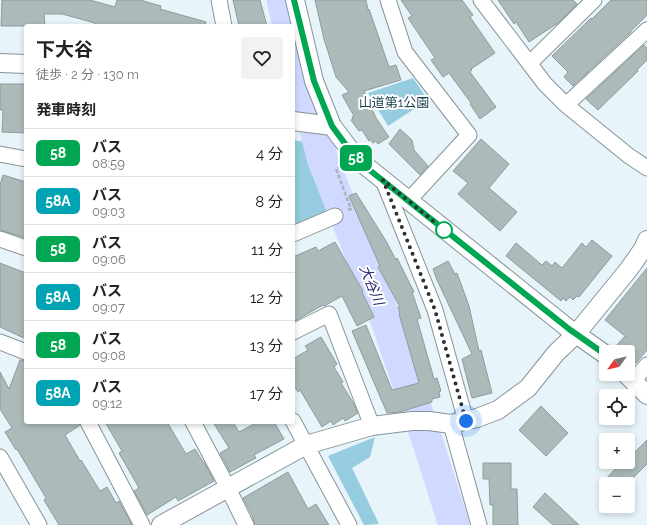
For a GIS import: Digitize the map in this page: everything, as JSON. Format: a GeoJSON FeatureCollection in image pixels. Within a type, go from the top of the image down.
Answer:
{"type":"FeatureCollection","features":[{"type":"Feature","properties":{"kind":"street"},"geometry":{"type":"LineString","coordinates":[[219,0],[224,24]]}},
{"type":"Feature","properties":{"kind":"street"},"geometry":{"type":"LineString","coordinates":[[294,0],[314,81],[327,125],[357,160],[576,334],[599,350]]}},
{"type":"Feature","properties":{"kind":"street"},"geometry":{"type":"LineString","coordinates":[[388,0],[405,52],[469,135],[408,201]]}},
{"type":"Feature","properties":{"kind":"street"},"geometry":{"type":"LineString","coordinates":[[481,0],[545,84],[566,105],[629,156],[647,168]]}},
{"type":"Feature","properties":{"kind":"street"},"geometry":{"type":"LineString","coordinates":[[530,63],[594,0]]}},
{"type":"Feature","properties":{"kind":"street"},"geometry":{"type":"LineString","coordinates":[[566,105],[647,30]]}},
{"type":"Feature","properties":{"kind":"street"},"geometry":{"type":"LineString","coordinates":[[0,63],[24,64]]}},
{"type":"Feature","properties":{"kind":"street"},"geometry":{"type":"LineString","coordinates":[[295,121],[327,125]]}},
{"type":"Feature","properties":{"kind":"street"},"geometry":{"type":"LineString","coordinates":[[0,154],[24,159]]}},
{"type":"Feature","properties":{"kind":"street"},"geometry":{"type":"LineString","coordinates":[[383,180],[435,310],[479,525]]}},
{"type":"Feature","properties":{"kind":"street"},"geometry":{"type":"LineString","coordinates":[[295,233],[335,216]]}},
{"type":"Feature","properties":{"kind":"street"},"geometry":{"type":"LineString","coordinates":[[0,239],[24,247]]}},
{"type":"Feature","properties":{"kind":"street"},"geometry":{"type":"LineString","coordinates":[[161,525],[306,445],[372,426],[420,421],[458,423],[498,410],[528,388],[556,353],[576,334],[646,248]]}},
{"type":"Feature","properties":{"kind":"street"},"geometry":{"type":"LineString","coordinates":[[295,331],[329,314],[372,426]]}},
{"type":"Feature","properties":{"kind":"street"},"geometry":{"type":"LineString","coordinates":[[0,342],[24,351]]}},
{"type":"Feature","properties":{"kind":"street"},"geometry":{"type":"LineString","coordinates":[[635,373],[647,365]]}},
{"type":"Feature","properties":{"kind":"street"},"geometry":{"type":"LineString","coordinates":[[633,381],[647,395]]}},
{"type":"Feature","properties":{"kind":"street"},"geometry":{"type":"LineString","coordinates":[[89,424],[142,525]]}},
{"type":"Feature","properties":{"kind":"street"},"geometry":{"type":"LineString","coordinates":[[194,424],[246,525]]}},
{"type":"Feature","properties":{"kind":"street"},"geometry":{"type":"LineString","coordinates":[[295,424],[349,525]]}},
{"type":"Feature","properties":{"kind":"street"},"geometry":{"type":"LineString","coordinates":[[0,457],[39,525]]}},
{"type":"Feature","properties":{"kind":"path"},"geometry":{"type":"LineString","coordinates":[[346,162],[336,169],[351,209]]}},
{"type":"Feature","properties":{"kind":"green space","name":"山道第1公園"},"geometry":{"type":"Polygon","coordinates":[[[413,78],[428,100],[388,126],[368,93],[413,78]]]}},
{"type":"Feature","properties":{"kind":"green space"},"geometry":{"type":"Polygon","coordinates":[[[295,140],[304,142],[308,163],[327,212],[295,225],[295,140]]]}},
{"type":"Feature","properties":{"kind":"green space"},"geometry":{"type":"Polygon","coordinates":[[[375,437],[370,457],[352,468],[379,524],[364,525],[328,456],[375,437]]]}},
{"type":"Feature","properties":{"kind":"building"},"geometry":{"type":"Polygon","coordinates":[[[2,0],[90,0],[115,7],[117,0],[140,0],[161,6],[160,9],[206,22],[206,24],[95,24],[62,14],[44,14],[45,24],[1,26],[2,0]]]}},
{"type":"Feature","properties":{"kind":"building"},"geometry":{"type":"Polygon","coordinates":[[[233,0],[260,0],[266,24],[239,24],[233,0]]]}},
{"type":"Feature","properties":{"kind":"building"},"geometry":{"type":"Polygon","coordinates":[[[315,0],[366,0],[368,10],[369,9],[389,67],[396,65],[401,80],[364,91],[376,118],[389,137],[378,144],[376,141],[373,143],[370,139],[369,141],[362,130],[359,131],[351,120],[354,116],[342,95],[349,92],[336,77],[324,39],[315,0]]]}},
{"type":"Feature","properties":{"kind":"building"},"geometry":{"type":"Polygon","coordinates":[[[401,0],[462,0],[473,15],[470,17],[495,53],[471,69],[472,70],[470,72],[496,107],[480,119],[470,104],[471,103],[449,73],[443,77],[431,60],[435,58],[408,18],[412,16],[401,0]]]}},
{"type":"Feature","properties":{"kind":"building"},"geometry":{"type":"Polygon","coordinates":[[[498,0],[573,0],[577,4],[558,23],[529,42],[516,22],[514,24],[498,0]]]}},
{"type":"Feature","properties":{"kind":"building"},"geometry":{"type":"Polygon","coordinates":[[[611,0],[647,0],[647,15],[573,86],[564,77],[568,72],[552,56],[611,0]]]}},
{"type":"Feature","properties":{"kind":"building"},"geometry":{"type":"Polygon","coordinates":[[[644,45],[647,48],[647,60],[637,70],[638,71],[598,110],[586,99],[644,45]]]}},
{"type":"Feature","properties":{"kind":"building"},"geometry":{"type":"Polygon","coordinates":[[[0,84],[24,84],[24,133],[2,132],[3,110],[0,110],[0,84]]]}},
{"type":"Feature","properties":{"kind":"building"},"geometry":{"type":"Polygon","coordinates":[[[400,129],[412,140],[414,150],[428,166],[420,175],[389,144],[400,129]]]}},
{"type":"Feature","properties":{"kind":"building"},"geometry":{"type":"Polygon","coordinates":[[[481,139],[509,164],[489,188],[517,212],[500,231],[458,194],[468,183],[453,171],[481,139]]]}},
{"type":"Feature","properties":{"kind":"building"},"geometry":{"type":"Polygon","coordinates":[[[3,175],[24,181],[24,237],[0,230],[0,185],[3,175]]]}},
{"type":"Feature","properties":{"kind":"building"},"geometry":{"type":"Polygon","coordinates":[[[356,193],[396,260],[397,258],[414,292],[412,292],[421,318],[417,319],[434,379],[437,378],[441,391],[439,392],[440,397],[432,399],[432,402],[400,412],[387,413],[352,331],[366,325],[392,390],[419,383],[399,314],[398,307],[400,307],[378,267],[380,266],[349,196],[356,193]]]}},
{"type":"Feature","properties":{"kind":"building"},"geometry":{"type":"Polygon","coordinates":[[[592,240],[612,256],[579,297],[577,296],[573,300],[570,297],[566,301],[563,298],[561,301],[506,256],[516,243],[542,265],[546,261],[552,266],[555,262],[562,268],[582,243],[586,247],[592,240]]]}},
{"type":"Feature","properties":{"kind":"building"},"geometry":{"type":"Polygon","coordinates":[[[335,242],[363,291],[362,292],[374,317],[357,326],[342,296],[295,321],[295,256],[316,247],[318,251],[335,242]]]}},
{"type":"Feature","properties":{"kind":"building"},"geometry":{"type":"Polygon","coordinates":[[[448,261],[455,274],[457,273],[469,306],[479,351],[481,350],[492,393],[472,398],[462,359],[472,354],[433,269],[448,261]]]}},
{"type":"Feature","properties":{"kind":"building"},"geometry":{"type":"Polygon","coordinates":[[[0,263],[24,272],[24,338],[0,327],[0,263]]]}},
{"type":"Feature","properties":{"kind":"building"},"geometry":{"type":"Polygon","coordinates":[[[647,268],[647,350],[636,363],[635,345],[617,345],[625,336],[605,320],[647,268]]]}},
{"type":"Feature","properties":{"kind":"building"},"geometry":{"type":"Polygon","coordinates":[[[321,337],[337,364],[334,367],[358,413],[345,421],[343,418],[333,425],[331,421],[322,427],[300,390],[298,392],[295,387],[295,358],[308,350],[305,346],[321,337]]]}},
{"type":"Feature","properties":{"kind":"building"},"geometry":{"type":"Polygon","coordinates":[[[20,360],[24,361],[24,424],[80,424],[65,435],[100,491],[107,487],[116,503],[119,501],[132,525],[59,525],[44,500],[46,498],[17,449],[16,450],[5,432],[12,428],[0,409],[0,372],[9,389],[20,360]]]}},
{"type":"Feature","properties":{"kind":"building"},"geometry":{"type":"Polygon","coordinates":[[[541,406],[568,433],[546,456],[519,430],[541,406]]]}},
{"type":"Feature","properties":{"kind":"building"},"geometry":{"type":"Polygon","coordinates":[[[106,424],[168,424],[186,454],[195,449],[214,481],[178,501],[176,497],[147,515],[134,491],[139,488],[119,453],[122,451],[106,424]]]}},
{"type":"Feature","properties":{"kind":"building"},"geometry":{"type":"Polygon","coordinates":[[[214,424],[234,424],[239,432],[254,424],[275,424],[284,439],[254,455],[256,458],[230,472],[220,453],[229,448],[214,424]]]}},
{"type":"Feature","properties":{"kind":"building"},"geometry":{"type":"Polygon","coordinates":[[[647,440],[647,464],[634,477],[608,477],[615,469],[635,469],[635,452],[647,440]]]}},
{"type":"Feature","properties":{"kind":"building"},"geometry":{"type":"Polygon","coordinates":[[[483,463],[511,463],[511,489],[517,489],[518,525],[493,525],[493,505],[490,505],[489,479],[483,479],[483,463]]]}},
{"type":"Feature","properties":{"kind":"building"},"geometry":{"type":"Polygon","coordinates":[[[288,472],[308,509],[316,504],[329,525],[255,525],[252,515],[243,498],[288,472]]]}},
{"type":"Feature","properties":{"kind":"building"},"geometry":{"type":"Polygon","coordinates":[[[545,493],[579,525],[553,525],[533,507],[545,493]]]}},
{"type":"Feature","properties":{"kind":"waterway","name":"大谷川"},"geometry":{"type":"LineString","coordinates":[[282,0],[288,24]]}},
{"type":"Feature","properties":{"kind":"waterway","name":"大谷川"},"geometry":{"type":"LineString","coordinates":[[295,52],[323,161],[380,303],[429,446],[454,525]]}},
{"type":"Feature","properties":{"kind":"bus line","name":"58"},"geometry":{"type":"LineString","coordinates":[[294,0],[314,81],[332,126],[357,160],[569,329],[599,350]]}},
{"type":"Feature","properties":{"kind":"route"},"geometry":{"type":"LineString","coordinates":[[444,230],[383,180],[435,310],[466,421]]}}]}
